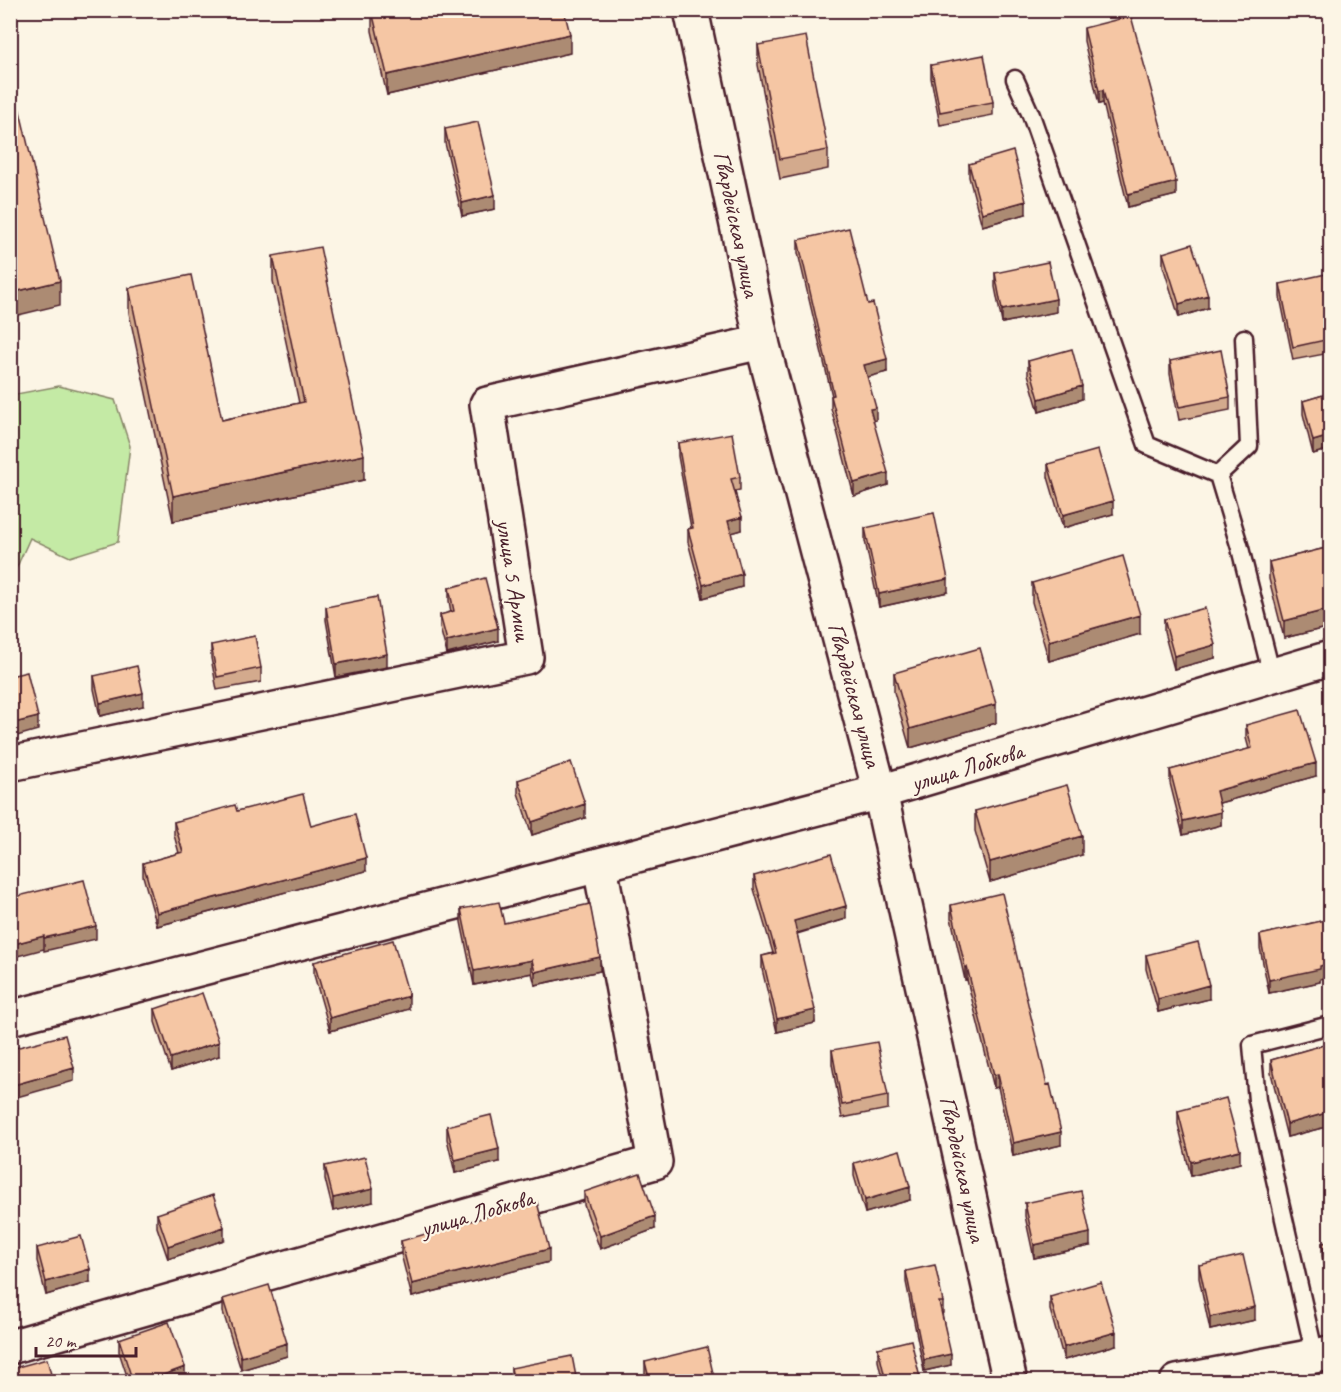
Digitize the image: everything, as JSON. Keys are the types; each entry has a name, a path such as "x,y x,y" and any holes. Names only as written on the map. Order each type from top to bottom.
{"street":[{"name":"Гвардейская улица","path":"691,10 762,342 880,792 1010,1382"},
{"name":"улица 5 Армии","path":"10,764 525,657 487,404 762,342"},
{"name":"улица Лобкова","path":"10,1018 880,792 1330,658"},
{"name":"улица Лобкова","path":"10,1347 655,1162 600,866"},
{"path":"1177,1382 1323,1354"}],"lane":[{"path":"1015,80 1030,115 1147,445 1218,475"},
{"path":"1218,475 1249,446 1244,338"},
{"path":"1218,475 1240,548 1272,676"},
{"path":"1323,1354 1257,1100 1252,1046 1330,1025"}],"green space":[{"path":"59,386 115,400 130,446 118,542 70,557 30,538 11,580 11,395"}],"building":[{"path":"564,10 570,34 387,75 372,11"},
{"path":"1131,16 1176,182 1128,194 1103,90 1099,91 1084,28"},
{"path":"806,36 828,150 780,159 758,45"},
{"path":"984,55 993,102 940,112 931,65"},
{"path":"10,69 60,281 10,293"},
{"path":"478,122 495,195 462,203 445,129"},
{"path":"1013,151 1026,201 982,213 969,164"},
{"path":"849,228 868,304 873,303 887,359 864,365 876,408 870,409 888,473 854,483 831,396 834,395 798,240"},
{"path":"1192,244 1208,295 1179,304 1163,253"},
{"path":"320,247 364,455 173,496 129,288 191,275 222,420 304,402 273,256"},
{"path":"1048,262 1056,299 1002,310 995,273"},
{"path":"1326,274 1330,294 1330,339 1293,347 1280,284"},
{"path":"1072,349 1082,386 1039,399 1028,361"},
{"path":"1221,350 1230,397 1179,407 1170,361"},
{"path":"1330,393 1330,436 1313,441 1303,401"},
{"path":"732,433 740,477 731,479 742,517 728,521 742,574 703,585 688,529 693,528 678,443"},
{"path":"1098,450 1113,501 1063,515 1048,464"},
{"path":"934,513 948,579 879,594 865,528"},
{"path":"1330,547 1330,609 1284,621 1269,562"},
{"path":"1123,556 1140,615 1049,641 1032,583"},
{"path":"485,578 498,628 447,641 440,615 454,611 449,588"},
{"path":"377,597 387,654 336,664 326,607"},
{"path":"1205,608 1215,645 1174,656 1164,619"},
{"path":"255,636 261,668 217,677 211,645"},
{"path":"980,648 996,704 910,729 894,673"},
{"path":"137,666 143,693 100,703 94,676"},
{"path":"27,672 38,717 10,724 10,676"},
{"path":"1300,710 1316,763 1216,791 1221,812 1183,821 1170,770 1252,748 1246,725"},
{"path":"571,762 585,804 532,822 518,780"},
{"path":"1067,785 1082,836 990,862 975,811"},
{"path":"303,794 311,826 355,814 366,858 157,913 143,863 183,852 174,822 235,805 237,811"},
{"path":"831,854 846,906 794,921 815,1010 777,1019 762,956 776,953 754,876"},
{"path":"84,880 96,926 10,945 10,898"},
{"path":"1002,893 1047,1085 1050,1084 1061,1132 1013,1143 998,1074 994,1075 951,905"},
{"path":"499,902 504,923 590,904 600,957 535,972 532,960 474,971 461,909"},
{"path":"1330,919 1330,963 1320,966 1320,969 1269,980 1260,935"},
{"path":"393,940 409,996 330,1018 314,962"},
{"path":"1198,942 1209,985 1158,999 1146,955"},
{"path":"202,993 219,1042 171,1058 155,1009"},
{"path":"65,1035 74,1068 10,1086 10,1053 16,1052 15,1048"},
{"path":"877,1042 888,1096 842,1105 832,1050"},
{"path":"1330,1043 1330,1112 1287,1124 1271,1060"},
{"path":"1226,1098 1240,1150 1191,1162 1178,1111"},
{"path":"491,1115 499,1149 455,1160 447,1126"},
{"path":"900,1150 910,1187 865,1200 854,1163"},
{"path":"365,1157 373,1189 333,1198 325,1166"},
{"path":"640,1173 655,1216 600,1236 584,1192"},
{"path":"1081,1191 1090,1233 1034,1245 1025,1203"},
{"path":"213,1195 224,1227 168,1246 157,1214"},
{"path":"537,1202 549,1249 412,1284 401,1241"},
{"path":"81,1236 90,1269 46,1282 37,1248"},
{"path":"1330,1242 1330,1292 1322,1243"},
{"path":"1243,1255 1255,1307 1210,1317 1199,1265"},
{"path":"935,1265 943,1302 939,1302 951,1354 924,1360 906,1271"},
{"path":"1101,1282 1116,1332 1064,1347 1050,1297"},
{"path":"269,1285 287,1343 241,1357 223,1299"},
{"path":"169,1322 185,1367 144,1382 133,1382 119,1339"},
{"path":"911,1340 921,1382 886,1382 878,1348"},
{"path":"707,1347 715,1382 650,1382 645,1362"},
{"path":"572,1356 577,1382 514,1382 511,1368"},
{"path":"47,1359 53,1382 10,1382 10,1369"}]}
